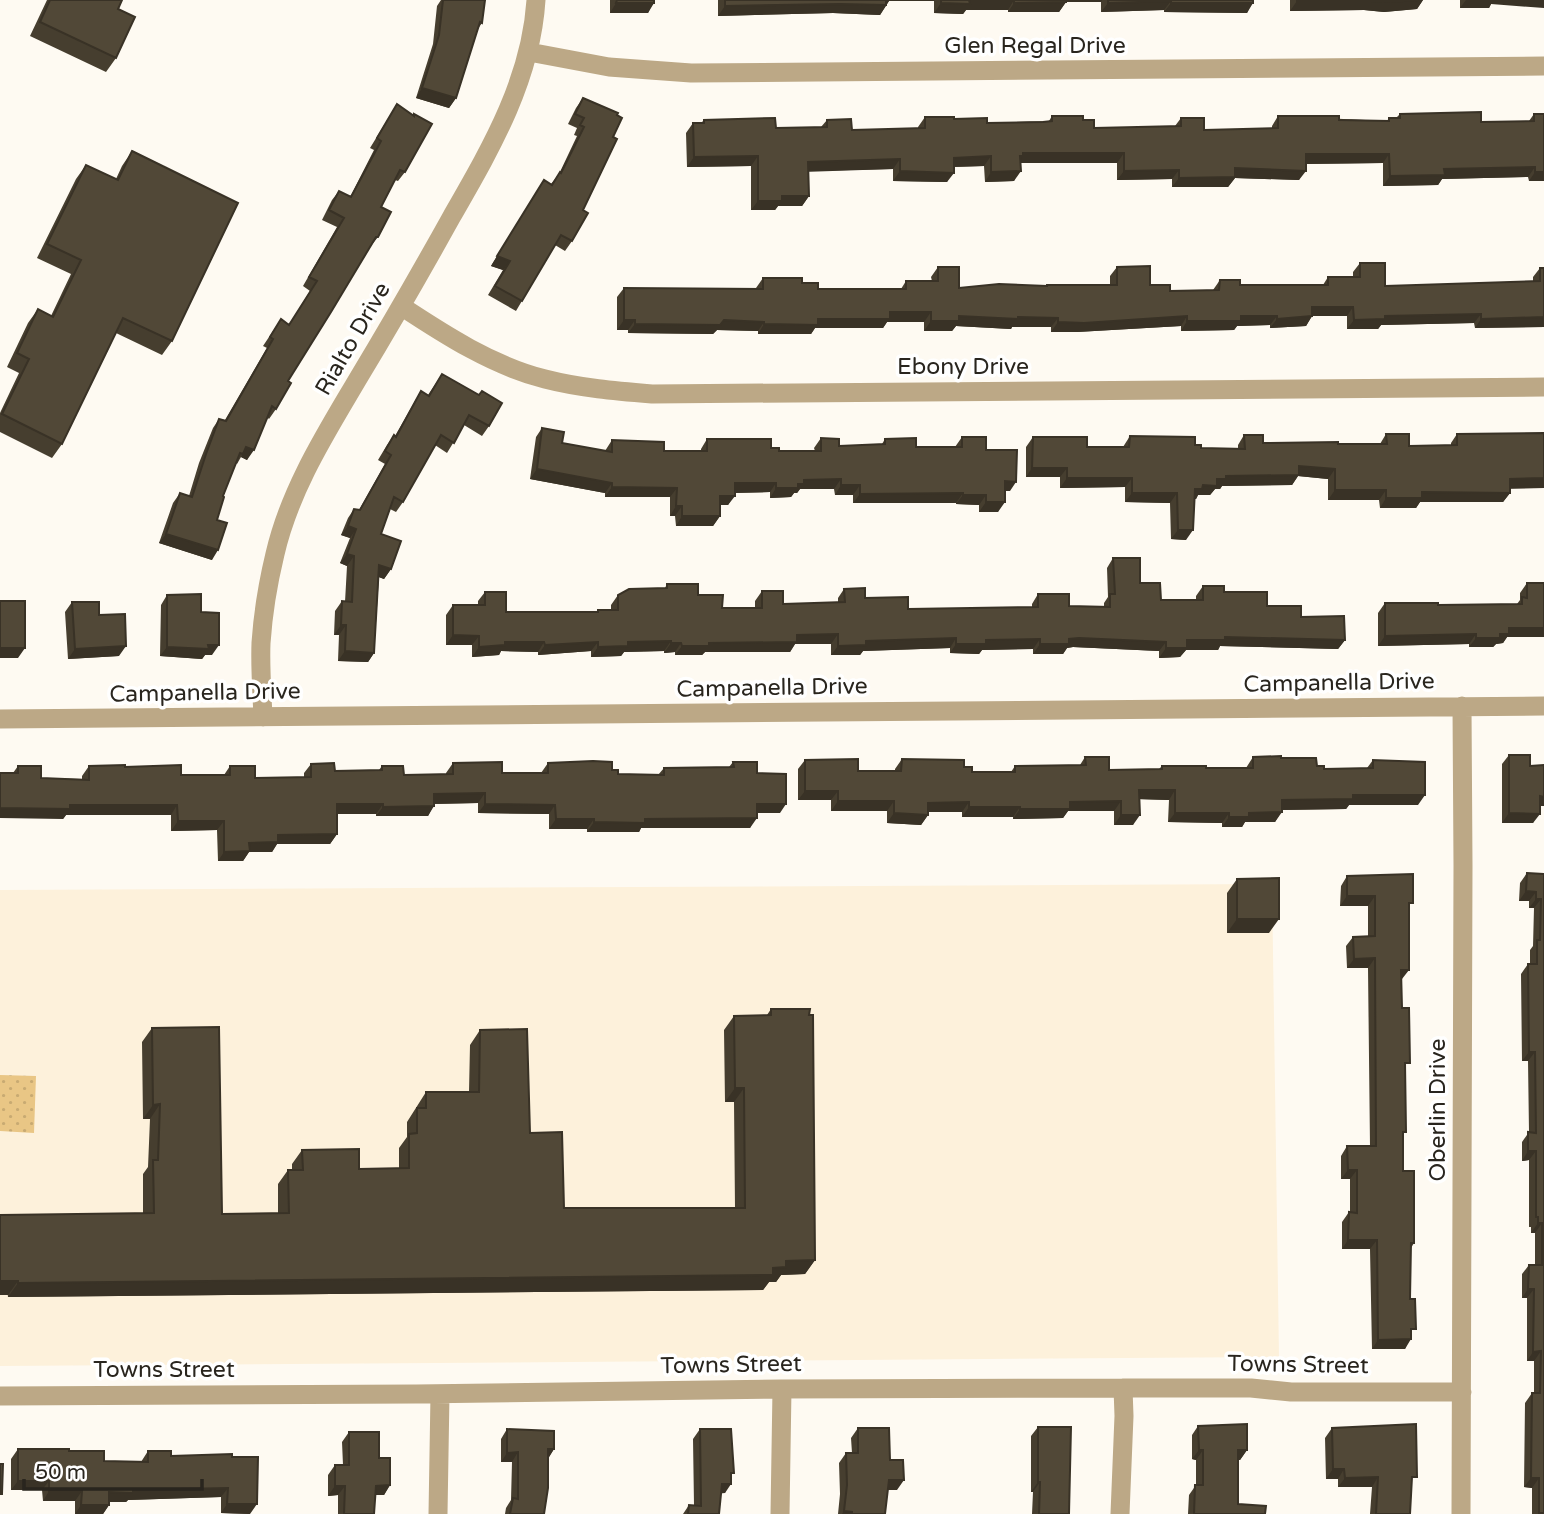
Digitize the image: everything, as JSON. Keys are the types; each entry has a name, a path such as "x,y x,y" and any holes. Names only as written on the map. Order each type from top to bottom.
{"street":[{"name":"Rialto Drive","path":"263,718 261,644 266,600 275,552 290,506 310,460 491,148 524,71 536,0"},
{"name":"Glen Regal Drive","path":"529,52 609,67 691,73 1544,66"},
{"name":"Ebony Drive","path":"401,306 493,360 543,379 593,389 652,394 1544,387"},
{"name":"Oberlin Drive","path":"1461,1514 1462,706"},
{"name":"Campanella Drive","path":"0,719 1544,706"},
{"name":"Towns Street","path":"0,1396 1123,1388 1462,1392"},
{"path":"1120,1514 1123,1388"},
{"path":"780,1514 782,1389"},
{"path":"438,1514 440,1394"}],"shaded area":[{"path":"1272,884 1279,1357 0,1366 0,890"},
{"path":"0,1075 36,1076 34,1133 0,1131"}],"building":[{"path":"50,0 122,0 118,9 135,17 116,58 40,22"},
{"path":"443,0 485,0 482,23 480,22 456,98 422,88 439,35"},
{"path":"617,0 654,0 654,3 616,3"},
{"path":"725,0 886,0 886,5 725,6"},
{"path":"941,0 969,0 970,4 941,3"},
{"path":"1014,0 1066,0 1066,2 1014,3"},
{"path":"1108,0 1253,0 1253,3 1108,3"},
{"path":"1297,0 1418,0 1391,2"},
{"path":"583,98 618,113 622,118 613,137 617,139 583,210 588,213 572,241 561,235 522,301 495,286 510,261 497,256 544,180 552,185 561,173 584,127 580,125 584,118 575,114"},
{"path":"397,104 432,124 405,172 400,170 381,207 391,212 378,237 288,381 291,383 276,409 272,406 254,450 246,447 243,454 240,453 223,496 217,520 227,523 218,550 166,534 180,493 192,497 219,419 226,421 273,339 270,337 281,319 289,325 317,281 309,277 344,218 329,210 339,191 351,197 381,141 377,138"},
{"path":"1481,112 1481,122 1534,121 1534,114 1544,114 1544,172 1535,172 1535,167 1444,169 1445,175 1390,176 1389,154 1306,154 1306,171 1235,168 1235,177 1179,178 1179,170 1124,171 1124,153 1023,153 1023,156 1020,156 1021,171 991,172 991,156 954,158 954,173 900,171 900,159 808,162 809,196 782,196 782,201 758,201 758,156 694,157 693,123 704,123 704,120 775,118 776,128 827,127 827,120 851,119 852,130 925,128 925,117 987,118 987,123 1043,122 1052,121 1052,116 1083,116 1083,120 1094,120 1094,128 1181,126 1181,118 1204,118 1204,130 1278,128 1278,116 1339,116 1339,120 1389,121 1389,118 1400,118 1400,114"},
{"path":"132,151 238,203 172,341 123,318 62,444 2,414 29,359 17,353 38,309 53,317 81,260 47,244 86,165 118,180"},
{"path":"1360,263 1385,263 1385,286 1540,281 1540,268 1544,268 1544,317 1481,319 1481,314 1385,316 1385,319 1354,320 1353,307 1312,307 1312,316 1277,319 1277,316 1241,316 1241,321 1187,321 1187,316 1084,323 1058,322 1058,318 959,316 959,321 931,321 931,312 890,312 890,319 818,319 818,325 724,320 720,325 635,324 635,320 624,320 624,288 763,289 763,278 802,278 802,283 818,283 818,289 906,289 906,281 938,281 938,267 959,267 959,288 999,284 1117,285 1117,267 1150,266 1150,285 1170,285 1170,291 1219,290 1220,280 1240,280 1240,285 1328,285 1328,277 1360,277"},
{"path":"442,374 479,395 482,391 502,403 489,426 469,415 454,443 441,435 403,502 394,497 381,534 401,541 391,569 379,565 374,653 345,651 346,625 341,625 342,601 352,602 354,556 347,554 356,529 348,526 354,509 360,510 391,455 385,451 394,435 396,437 421,391 429,396"},
{"path":"542,428 564,432 562,443 612,452 612,440 664,442 664,451 707,451 707,439 771,439 771,448 779,448 779,451 821,451 821,438 839,439 839,446 885,444 885,439 916,438 916,447 962,447 962,437 986,437 986,450 1017,450 1016,482 1005,481 1005,502 986,502 986,495 963,493 860,494 860,485 841,485 841,479 804,480 804,484 798,484 798,488 776,488 776,483 735,483 735,496 720,496 720,516 682,516 682,506 676,506 677,488 612,487 612,483 537,469"},
{"path":"1544,433 1544,478 1510,479 1510,493 1422,492 1422,498 1386,498 1386,490 1335,490 1335,469 1299,466 1299,475 1226,476 1226,479 1217,479 1217,486 1203,485 1202,489 1195,489 1193,530 1178,530 1177,493 1132,493 1132,478 1067,478 1067,468 1032,468 1033,437 1087,437 1087,447 1129,447 1130,436 1195,437 1195,445 1201,445 1201,448 1245,449 1244,435 1263,435 1263,443 1387,444 1386,434 1409,434 1409,446 1457,445 1457,434"},
{"path":"1113,558 1140,558 1140,583 1160,583 1161,600 1203,600 1203,586 1224,586 1224,592 1267,592 1267,606 1301,606 1301,617 1344,616 1345,640 1225,637 1225,640 1187,640 1187,648 1166,648 1166,642 1079,638 1069,639 1069,644 1040,644 1040,639 986,640 986,644 956,644 956,638 866,641 866,645 838,646 838,634 797,635 797,642 709,643 709,646 682,646 681,643 671,641 628,642 628,646 598,647 598,642 545,645 544,642 505,642 505,645 479,647 479,636 453,635 453,605 485,605 485,592 506,592 506,612 598,612 618,610 618,595 629,589 667,588 667,584 698,584 698,595 723,595 722,608 762,608 762,591 783,591 783,604 845,602 844,589 865,588 865,598 908,597 908,609 1038,607 1038,594 1069,594 1069,606 1110,607 1110,594 1115,594"},
{"path":"1527,583 1544,583 1544,628 1509,628 1509,634 1500,634 1500,638 1476,638 1476,634 1385,636 1385,603 1522,604 1522,597 1527,598"},
{"path":"201,594 201,612 219,613 219,645 208,645 209,649 167,647 167,595"},
{"path":"0,601 25,601 25,648 0,648"},
{"path":"72,602 99,602 99,615 125,614 126,646 75,649"},
{"path":"1509,755 1530,755 1530,766 1544,765 1544,797 1540,796 1540,814 1509,813"},
{"path":"1085,757 1109,757 1109,770 1162,769 1162,766 1253,768 1253,757 1316,758 1317,766 1324,766 1324,769 1373,768 1373,760 1425,762 1425,795 1353,795 1353,799 1282,800 1282,812 1249,813 1249,817 1229,817 1229,813 1175,813 1175,790 1139,790 1140,815 1121,815 1121,801 1070,802 1070,809 969,807 969,802 928,803 928,815 894,813 894,801 838,801 838,791 805,791 805,760 858,759 858,771 901,771 902,759 964,760 964,767 972,767 972,772 1015,772 1015,766 1086,765"},
{"path":"502,762 502,773 548,773 548,763 612,762 612,770 618,770 618,774 664,775 664,768 734,767 733,762 757,762 757,773 786,774 786,804 757,804 757,818 645,819 645,823 594,822 594,819 556,819 555,805 485,804 485,793 434,794 434,806 337,804 337,834 278,835 278,842 249,843 250,851 224,852 224,821 178,821 177,805 70,805 70,809 0,808 0,773 18,773 18,766 41,766 41,778 89,780 89,766 181,765 181,775 230,775 230,766 255,766 255,778 311,777 311,764 334,763 335,771 382,770 382,766 403,766 404,775 453,774 453,763"},
{"path":"1527,873 1544,874 1544,1513 1539,1513 1539,1478 1531,1478 1532,1393 1540,1393 1541,1351 1533,1352 1534,1289 1528,1289 1529,1265 1542,1265 1542,1223 1538,1223 1536,1217 1536,1151 1528,1151 1528,1132 1536,1133 1535,1052 1529,1052 1528,964 1537,964 1541,899 1536,899 1536,892 1526,891"},
{"path":"1413,874 1413,903 1409,903 1409,970 1401,970 1402,1008 1409,1008 1410,1063 1405,1063 1406,1132 1403,1132 1403,1171 1414,1171 1414,1243 1411,1243 1410,1299 1415,1299 1416,1329 1411,1329 1411,1339 1378,1340 1377,1240 1348,1240 1349,1212 1357,1213 1357,1170 1348,1170 1347,1146 1376,1146 1375,958 1354,959 1353,937 1375,936 1375,896 1347,896 1347,876"},
{"path":"1279,878 1279,919 1237,919 1237,879"},
{"path":"771,1009 810,1009 809,1015 813,1015 815,1260 786,1261 786,1267 773,1268 773,1275 18,1283 0,1281 0,1215 154,1213 153,1160 158,1160 160,1104 153,1105 152,1028 219,1027 222,1214 289,1213 288,1170 303,1170 302,1150 359,1149 359,1169 409,1168 409,1134 417,1133 417,1108 426,1108 426,1092 479,1092 480,1030 527,1029 530,1133 562,1132 564,1208 745,1208 744,1088 735,1088 734,1016 771,1015"},
{"path":"1247,1424 1247,1450 1238,1450 1238,1504 1266,1506 1265,1514 1194,1514 1195,1485 1203,1485 1203,1450 1199,1450 1198,1426"},
{"path":"1416,1424 1417,1477 1412,1477 1410,1514 1376,1514 1378,1477 1345,1478 1344,1469 1333,1469 1332,1428"},
{"path":"1038,1427 1071,1427 1069,1514 1039,1514"},
{"path":"858,1428 889,1428 890,1460 903,1460 904,1480 889,1480 885,1514 852,1514 844,1511 847,1485 846,1453 858,1453"},
{"path":"507,1429 554,1431 554,1449 548,1449 548,1488 544,1514 510,1514 513,1498 518,1499 518,1452 507,1453"},
{"path":"700,1429 731,1429 734,1473 731,1473 731,1484 722,1484 719,1514 688,1514 689,1505 701,1506"},
{"path":"349,1432 379,1432 379,1458 390,1458 390,1485 376,1486 374,1514 344,1514 345,1486 335,1486 335,1465 349,1465"},
{"path":"18,1449 104,1451 104,1461 148,1462 148,1451 171,1451 171,1456 232,1454 232,1457 258,1457 257,1504 227,1504 228,1488 109,1492 109,1505 81,1505 82,1491 49,1491 49,1481 18,1481"},
{"path":"0,1464 3,1464 2,1494 0,1494"}]}
